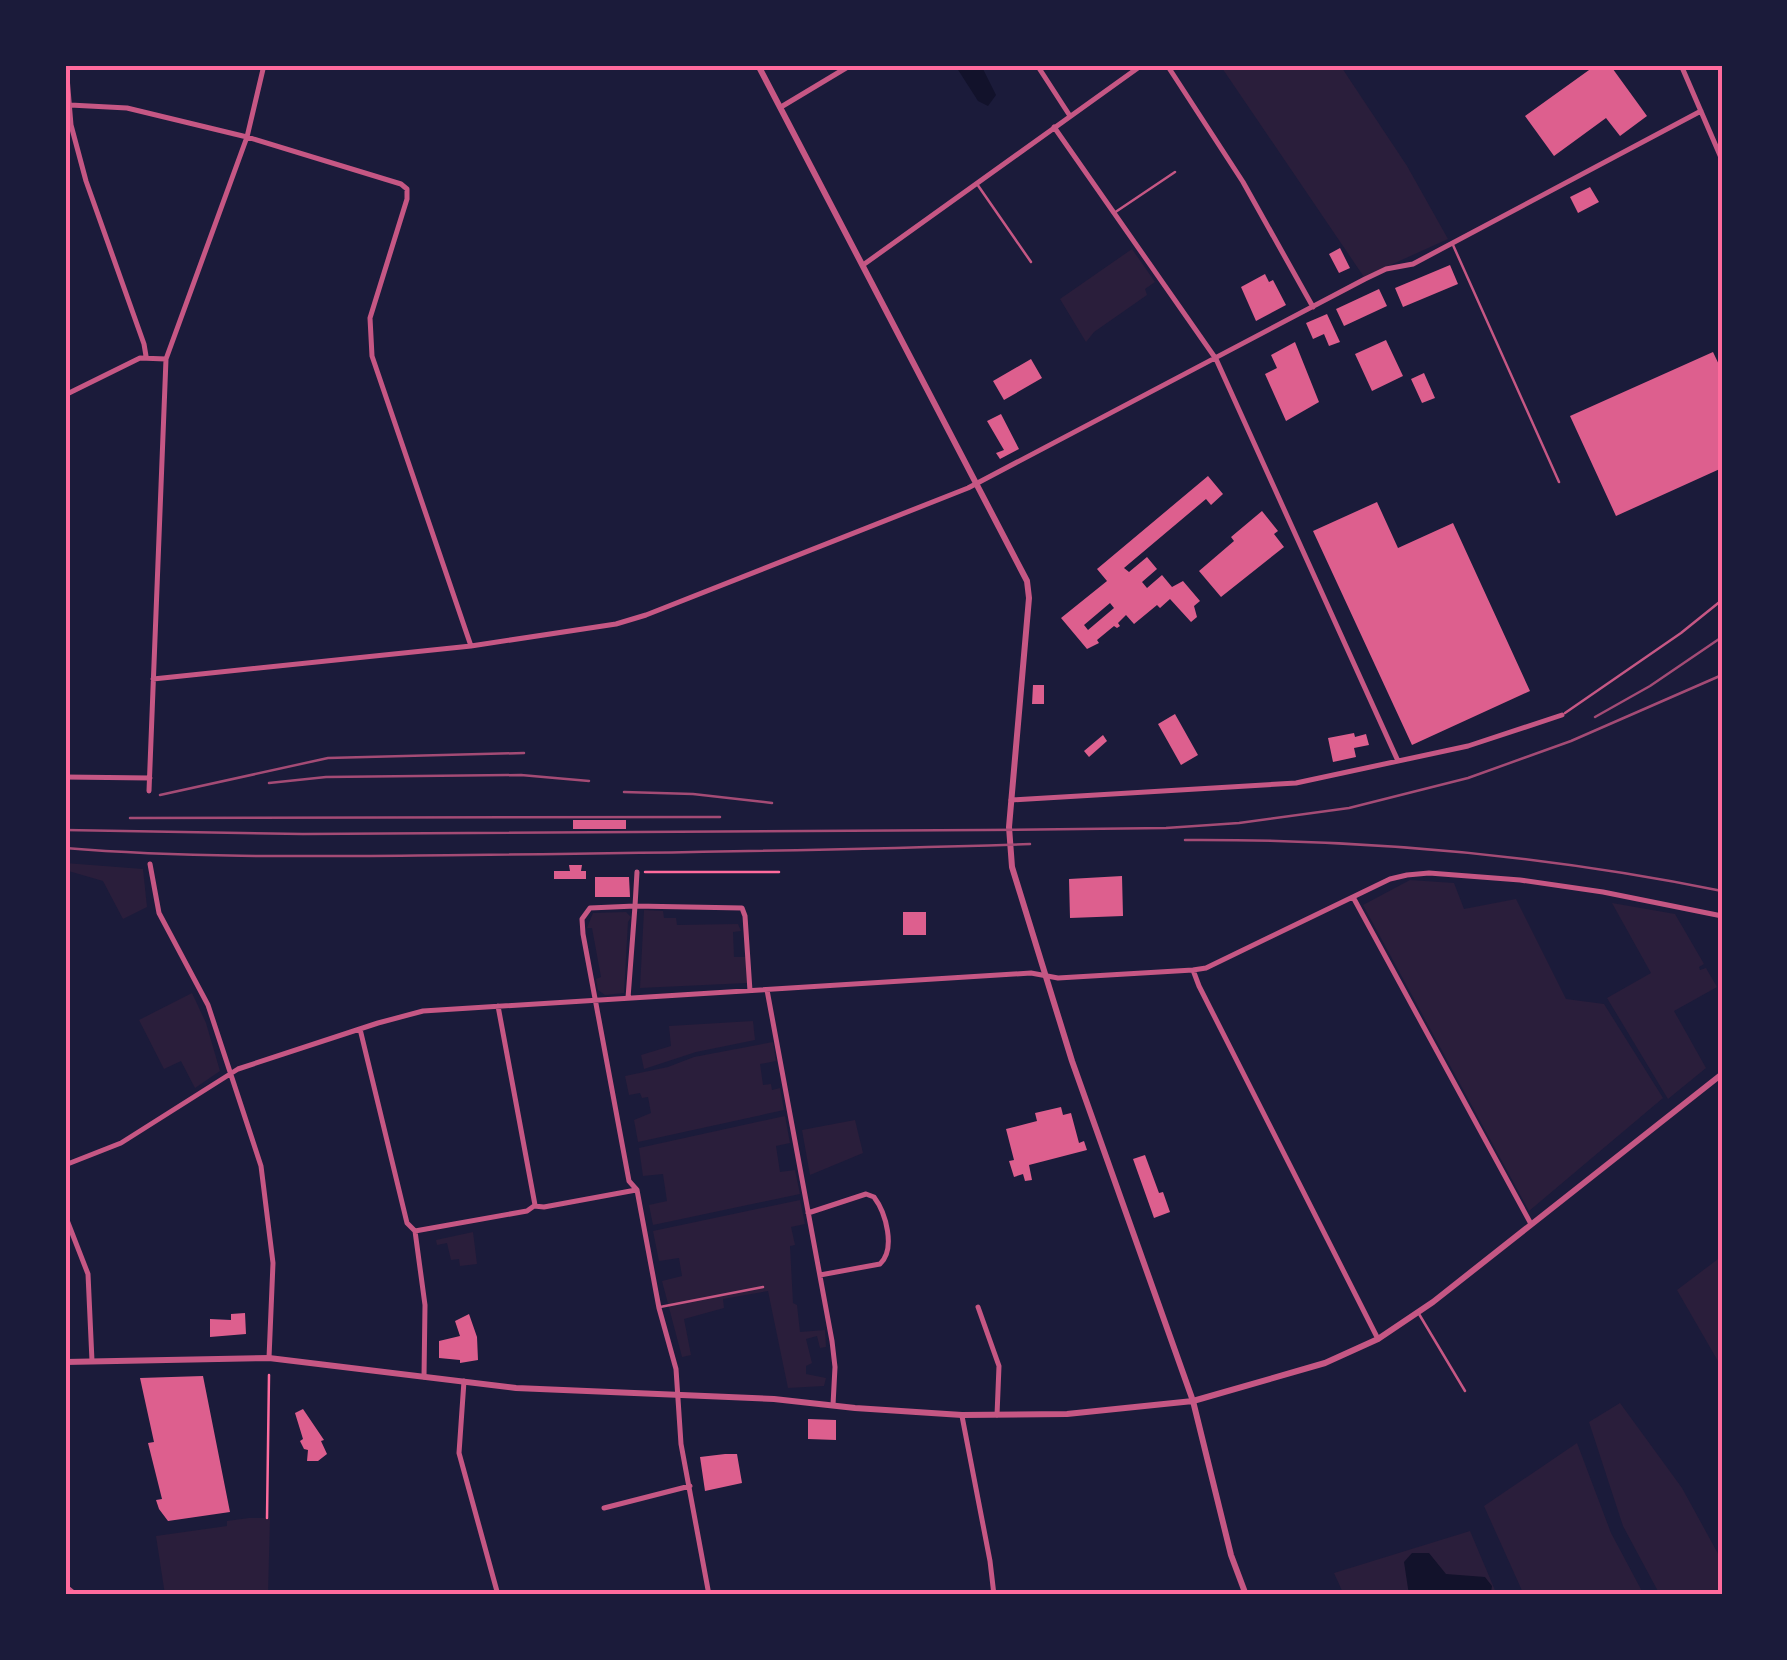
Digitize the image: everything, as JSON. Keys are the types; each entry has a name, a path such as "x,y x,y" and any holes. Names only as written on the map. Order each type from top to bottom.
{"street":[{"path":"66,65 71,125 86,181 146,356"},
{"path":"150,791 166,359 246,137 264,65"},
{"path":"758,65 1022,566 1030,598 1009,852 1044,976 1194,1401 1231,1555 1246,1595"},
{"path":"780,108 851,65"},
{"path":"1037,65 1070,116"},
{"path":"863,265 1142,65"},
{"path":"1167,65 1243,182 1313,307"},
{"path":"1681,65 1722,160"},
{"path":"70,106 127,108 246,137 386,179 407,189 370,318 369,336 372,356 471,646"},
{"path":"153,680 471,646 616,624 646,614 978,484 1378,272 1414,264 1701,111"},
{"path":"1054,128 1216,359 1398,761"},
{"path":"65,395 146,356 166,359"},
{"path":"1012,800 1296,783 1468,746 1562,716"},
{"path":"65,777 150,778"},
{"path":"150,864 158,914 208,1005 261,1166 270,1218 274,1295 269,1358"},
{"path":"628,998 637,872"},
{"path":"65,1165 121,1143 232,1073 360,1028 423,1011 1031,974 1058,978 1193,970 1206,968 1390,880 1429,872 1604,892 1722,916"},
{"path":"1353,897 1532,1226"},
{"path":"709,1595 681,1444 676,1369 658,1308 637,1190 629,1180 583,934 585,911 597,906 742,908 750,991"},
{"path":"1193,970 1378,1339"},
{"path":"767,990 835,1367 833,1405"},
{"path":"498,1006 534,1206"},
{"path":"360,1028 407,1223 415,1231 425,1306 424,1376"},
{"path":"65,1362 269,1358 516,1388 774,1399 962,1414 1093,1412 1194,1401 1325,1364 1378,1339 1532,1226 1722,1074"},
{"path":"415,1231 637,1190"},
{"path":"808,1213 866,1194 874,1196 882,1211 889,1252 886,1259 880,1264 820,1275"},
{"path":"65,1215 88,1274 92,1361"},
{"path":"978,1307 999,1366 997,1415"},
{"path":"464,1381 460,1452 498,1595"},
{"path":"962,1414 994,1595"},
{"path":"604,1508 690,1486"},
{"path":"65,1586 76,1595"}],"lane":[{"path":"1114,212 1174,172"},
{"path":"976,183 1031,262"},
{"path":"1452,244 1560,482"},
{"path":"1562,716 1722,600"},
{"path":"658,1308 762,1287"},
{"path":"1418,1313 1465,1390"}],"path":[{"path":"637,872 779,872"},
{"path":"267,1518 270,1376"}],"shaded area":[{"path":"955,65 981,65 996,95 988,106 978,101"},
{"path":"1220,65 1340,65 1407,166 1448,239 1364,277"},
{"path":"1132,249 1155,282 1145,289 1147,295 1094,332 1086,342 1060,299"},
{"path":"65,863 143,869 147,907 123,919 103,881 65,870"},
{"path":"1410,880 1454,883 1464,909 1516,899 1566,999 1604,1004 1663,1098 1529,1211 1363,905"},
{"path":"1612,903 1675,914 1704,964 1700,970 1706,968 1717,987 1674,1011 1706,1068 1668,1099 1607,998 1651,973"},
{"path":"644,910 663,911 664,918 676,918 677,925 738,924 741,931 733,932 734,957 746,957 747,983 640,988"},
{"path":"626,912 631,917 624,993 605,995 598,990 596,979 601,977 592,928 587,928 593,913"},
{"path":"192,993 206,1023 220,1071 195,1088 181,1061 164,1069 139,1020"},
{"path":"753,1021 755,1040 696,1052 644,1069 641,1055 671,1046 669,1026"},
{"path":"773,1042 776,1061 760,1064 763,1085 771,1084 772,1090 780,1088 784,1110 638,1142 634,1120 651,1113 648,1097 642,1098 640,1093 629,1095 625,1076 694,1057"},
{"path":"785,1116 790,1143 776,1146 780,1172 795,1170 800,1194 653,1225 649,1205 667,1201 663,1174 643,1176 639,1148"},
{"path":"855,1120 863,1153 810,1175 802,1130"},
{"path":"800,1200 805,1224 791,1227 795,1245 790,1246 793,1303 797,1305 800,1332 825,1330 826,1347 820,1348 817,1336 806,1339 812,1363 806,1366 806,1374 826,1378 824,1386 788,1388 768,1291 723,1299 724,1308 684,1319 691,1355 682,1357 662,1281 682,1276 679,1258 659,1261 653,1231"},
{"path":"473,1232 477,1264 460,1266 459,1259 451,1260 447,1243 437,1245 436,1240"},
{"path":"1722,1256 1722,1368 1677,1290"},
{"path":"1620,1403 1682,1488 1722,1561 1722,1595 1660,1595 1623,1526 1589,1422"},
{"path":"1577,1443 1611,1533 1644,1595 1524,1595 1484,1506"},
{"path":"270,1518 268,1595 165,1595 156,1536 227,1526 227,1521"},
{"path":"1470,1531 1497,1595 1344,1595 1334,1573"},
{"path":"1412,1553 1429,1553 1446,1574 1485,1577 1492,1586 1491,1592 1409,1595 1404,1562"}],"building":[{"path":"1596,65 1610,65 1647,116 1620,136 1606,118 1554,156 1525,116"},
{"path":"1590,187 1599,202 1578,213 1570,197"},
{"path":"1340,248 1350,268 1339,273 1329,254"},
{"path":"1450,265 1458,284 1403,307 1395,288"},
{"path":"1265,274 1269,282 1273,280 1286,305 1256,321 1241,287"},
{"path":"1379,289 1387,306 1344,326 1336,309"},
{"path":"1327,314 1340,342 1329,346 1324,334 1313,339 1306,323"},
{"path":"1386,340 1403,376 1372,391 1355,354"},
{"path":"1295,342 1319,402 1286,421 1265,374 1277,368 1271,355"},
{"path":"1713,352 1722,371 1722,468 1616,516 1570,416"},
{"path":"1031,359 1042,378 1004,400 993,381"},
{"path":"1424,373 1435,398 1422,403 1411,379"},
{"path":"1001,414 1019,449 1000,459 996,453 1004,450 987,421"},
{"path":"1208,476 1223,494 1211,505 1206,499 1124,568 1129,572 1147,557 1157,569 1142,582 1147,588 1162,575 1172,587 1183,581 1200,601 1194,606 1197,617 1191,622 1170,599 1134,624 1126,615 1118,623 1120,626 1114,626 1097,640 1099,643 1087,649 1061,618 1107,581 1097,569","holes":["1110,603 1114,608 1088,630 1084,625"]},
{"path":"1377,502 1398,548 1453,523 1530,691 1412,745 1313,531"},
{"path":"1262,511 1278,531 1274,534 1284,547 1221,597 1199,571"},
{"path":"1033,685 1044,685 1044,704 1032,704"},
{"path":"1175,714 1198,755 1181,765 1158,724"},
{"path":"1354,733 1355,737 1366,734 1369,745 1354,748 1356,757 1333,762 1328,738"},
{"path":"1103,735 1107,741 1089,757 1084,751"},
{"path":"573,820 626,820 626,829 573,829"},
{"path":"569,865 582,865 586,879 554,879 554,871 570,871"},
{"path":"1122,876 1123,916 1070,918 1069,879"},
{"path":"595,877 629,877 630,897 595,897"},
{"path":"903,912 926,912 926,935 903,935"},
{"path":"1061,1107 1063,1115 1071,1113 1079,1143 1084,1141 1087,1150 1029,1165 1032,1180 1025,1181 1023,1174 1014,1177 1006,1129 1037,1121 1035,1113"},
{"path":"1145,1155 1170,1212 1154,1218 1133,1159"},
{"path":"245,1313 246,1334 210,1337 210,1319 231,1320 231,1314"},
{"path":"469,1314 477,1337 478,1360 460,1363 439,1358 439,1341 460,1336 455,1321"},
{"path":"203,1376 230,1512 168,1521 156,1500 162,1499 148,1443 154,1442 140,1378"},
{"path":"303,1409 324,1440 321,1441 327,1454 318,1461 307,1461 308,1450 300,1441 303,1439 295,1413"},
{"path":"808,1419 836,1420 836,1440 808,1439"},
{"path":"737,1454 742,1483 705,1491 700,1457"}],"railway":[{"path":"1595,717 1650,686 1722,637"},
{"path":"65,830 303,834 984,830 1239,823 1349,808 1468,778 1571,741 1722,675"},
{"path":"160,795 328,758 524,753"},
{"path":"269,783 326,777 521,775 589,781"},
{"path":"624,792 693,794 772,803"},
{"path":"130,818 720,817"},
{"path":"1185,840 1320,842 1455,852 1589,868 1722,891"},
{"path":"65,848 317,856 1030,844"}]}
